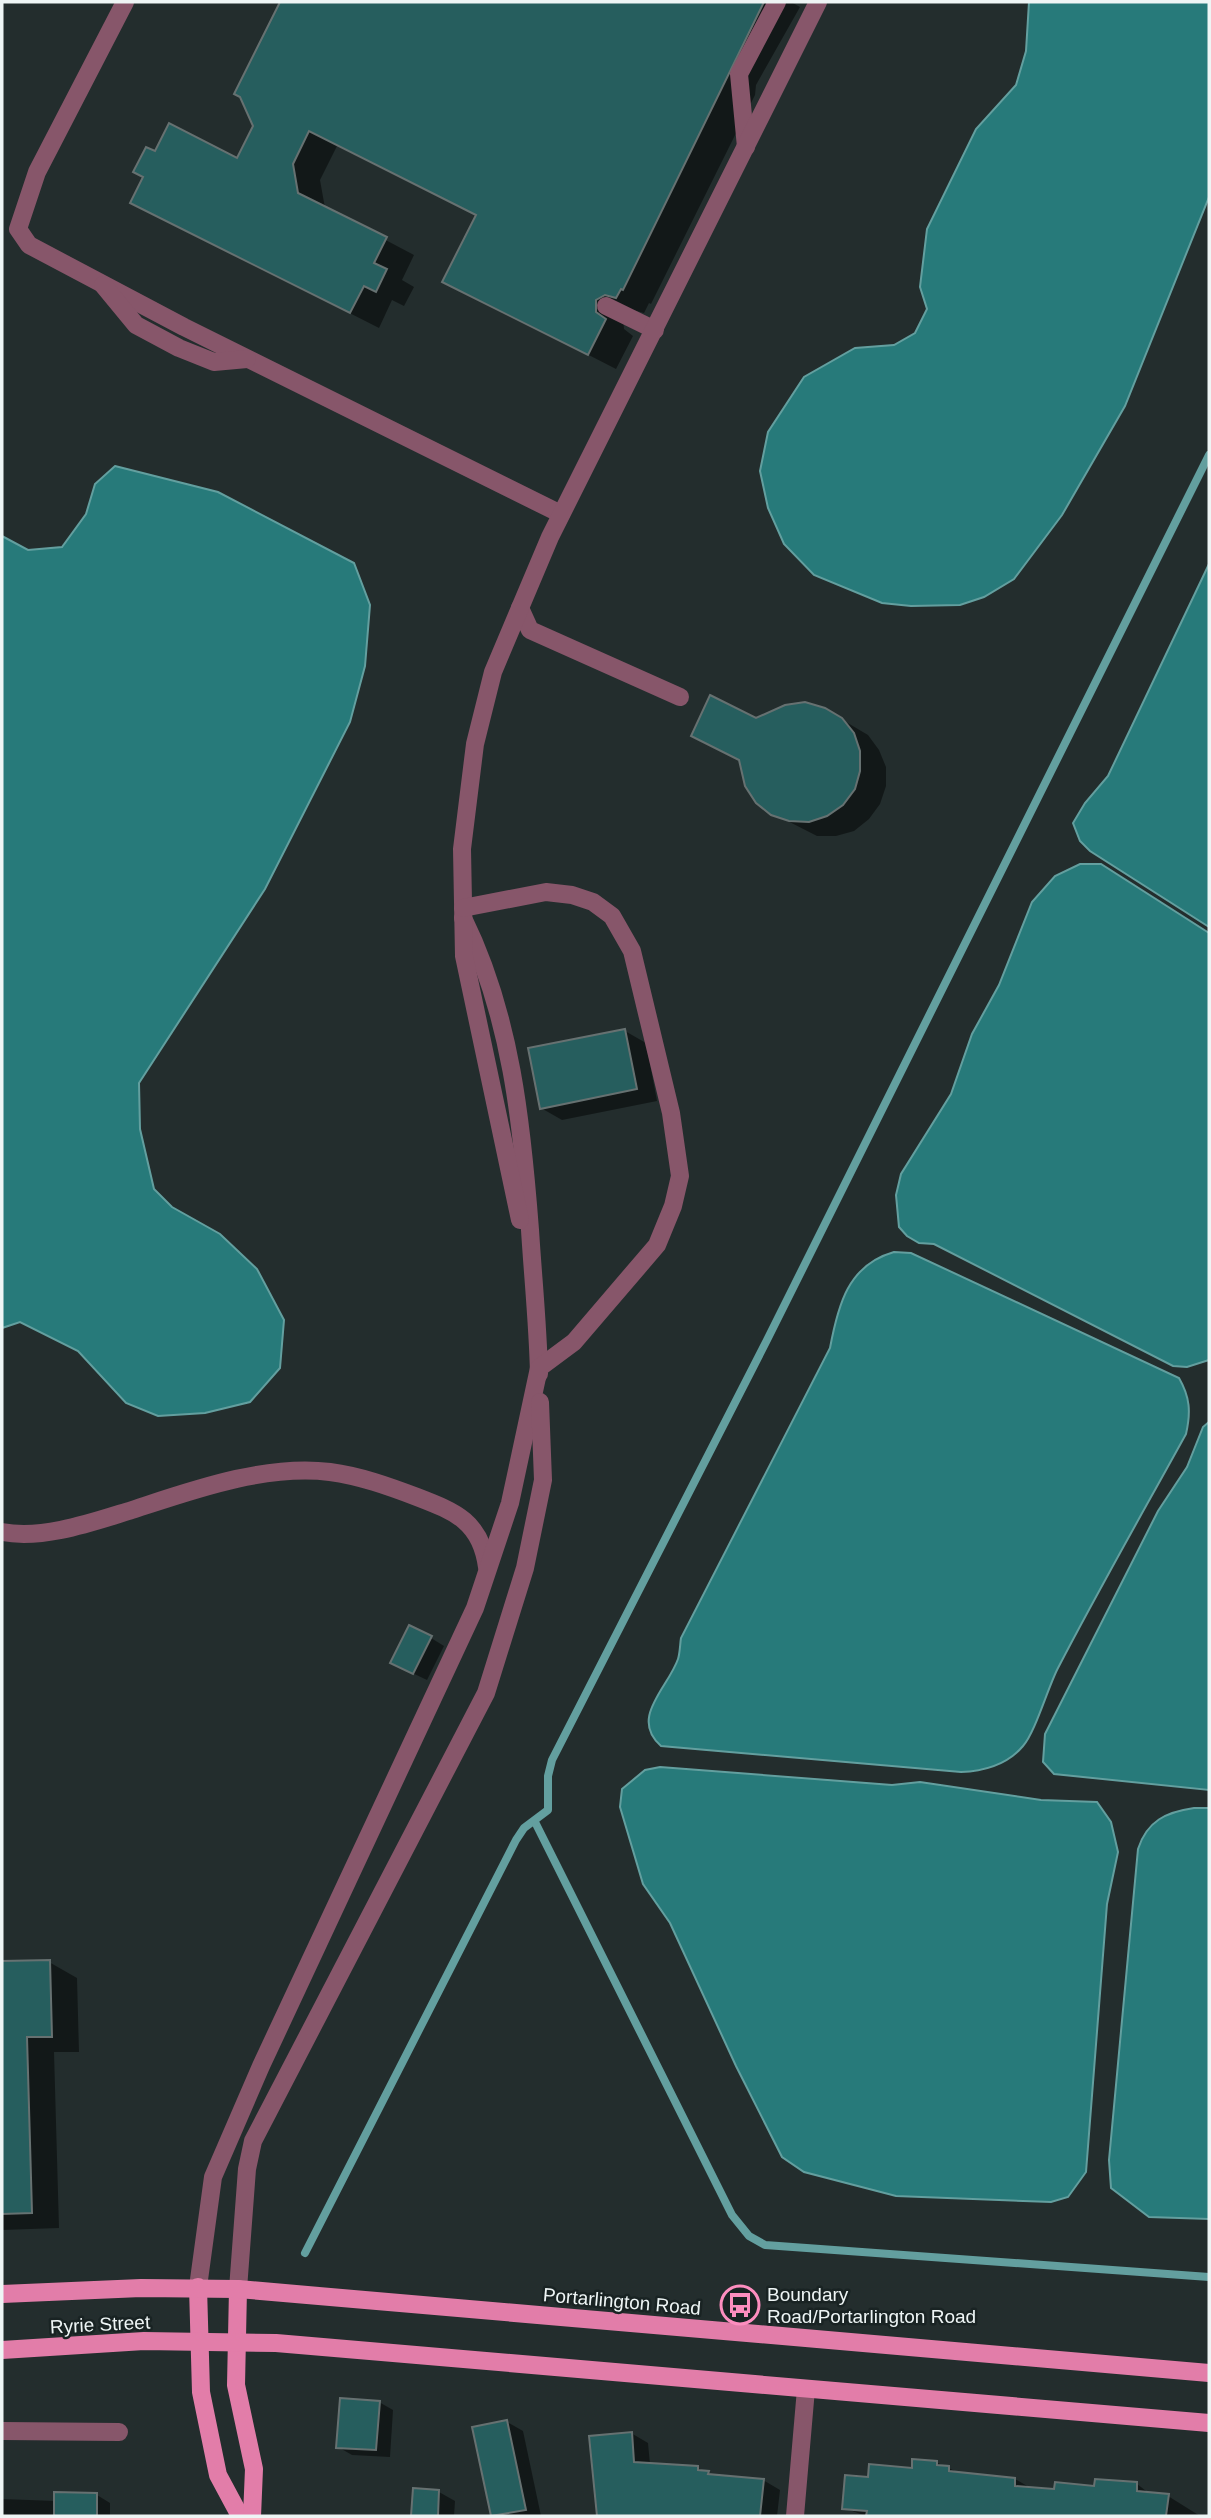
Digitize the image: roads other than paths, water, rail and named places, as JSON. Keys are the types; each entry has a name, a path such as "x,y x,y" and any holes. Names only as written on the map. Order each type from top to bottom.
{"main road":[{"name":"Portarlington Road","path":"198,2287 1209,2372"},
{"path":"198,2287 201,2392 218,2475 240,2516"},
{"name":"Ryrie Street","path":"2,2294 198,2287"},
{"path":"238,2289 239,2343 236,2385 254,2469 252,2516"},
{"name":"Ryrie Street","path":"2,2350 144,2342 200,2342"},
{"path":"200,2342 276,2343 1209,2423"}],"street":[{"path":"125,2 37,172 10,232 29,245 247,359 561,514"},
{"path":"746,147 739,74 777,2"},
{"path":"238,2289 247,2169 253,2141 485,1693 512,1617 543,1480 539,1367 520,1112 501,1019 463,913 462,849 475,744 493,672 561,514 818,2"},
{"path":"606,306 655,330"},
{"path":"520,608 530,630 680,697"},
{"path":"198,2287 213,2177 261,2066 475,1608 519,1467 539,1367 574,1342 657,1245 673,1206 680,1176 671,1113 632,951 612,916 593,902 572,895 546,892 463,913"},
{"path":"2,1532 15,1535 101,1520 222,1484 282,1471 329,1472 374,1481 456,1514 473,1528 480,1539 484,1547 487,1570"},
{"path":"796,2516 806,2389"},
{"path":"2,2431 119,2432"}],"water":[{"path":"1029,2 1209,2 1209,197 1125,406 1062,515 1014,579 984,597 960,605 911,606 882,603 814,575 784,544 768,508 760,471 768,432 804,377 855,348 894,345 915,333 927,309 920,287 927,229 976,129 1016,85 1026,51"},
{"path":"115,466 218,492 354,563 370,605 365,666 350,722 265,889 139,1083 140,1129 154,1189 172,1207 220,1234 257,1269 284,1320 280,1368 250,1402 205,1413 158,1416 126,1403 78,1351 20,1322 2,1328 2,536 28,550 62,547 86,514 95,484"},
{"path":"1209,564 1209,927 1090,851 1080,841 1073,823 1085,803 1108,776"},
{"path":"1080,864 1101,864 1209,933 1209,1360 1187,1367 1173,1366 934,1244 919,1243 899,1227 896,1195 901,1174 951,1094 972,1034 999,985 1032,902 1055,876"},
{"path":"894,1252 911,1253 1179,1378 1188,1405 1186,1434 1058,1668 1028,1740 1010,1758 987,1768 961,1772 661,1746 652,1735 650,1714 678,1659 681,1638 830,1348 837,1317 848,1289 866,1266"},
{"path":"1209,1422 1209,1790 1054,1774 1043,1762 1045,1734 1158,1511 1187,1467 1203,1427"},
{"path":"660,1767 892,1785 920,1782 1041,1800 1097,1802 1111,1822 1118,1852 1107,1904 1086,2172 1068,2197 1051,2202 896,2196 804,2172 782,2157 736,2066 670,1923 643,1884 620,1807 622,1789 645,1770"},
{"path":"1194,1808 1209,1808 1209,2219 1149,2217 1111,2188 1109,2160 1138,1849 1152,1825 1166,1815"}],"waterway":[{"path":"305,2253 516,1840 524,1828 548,1810 548,1776 552,1760 767,1340 1209,455"},
{"path":"535,1822 732,2215 749,2236 765,2245 1209,2277"}],"place":[{"name":"Boundary Road/Portarlington Road","path":"740,2305"}]}
